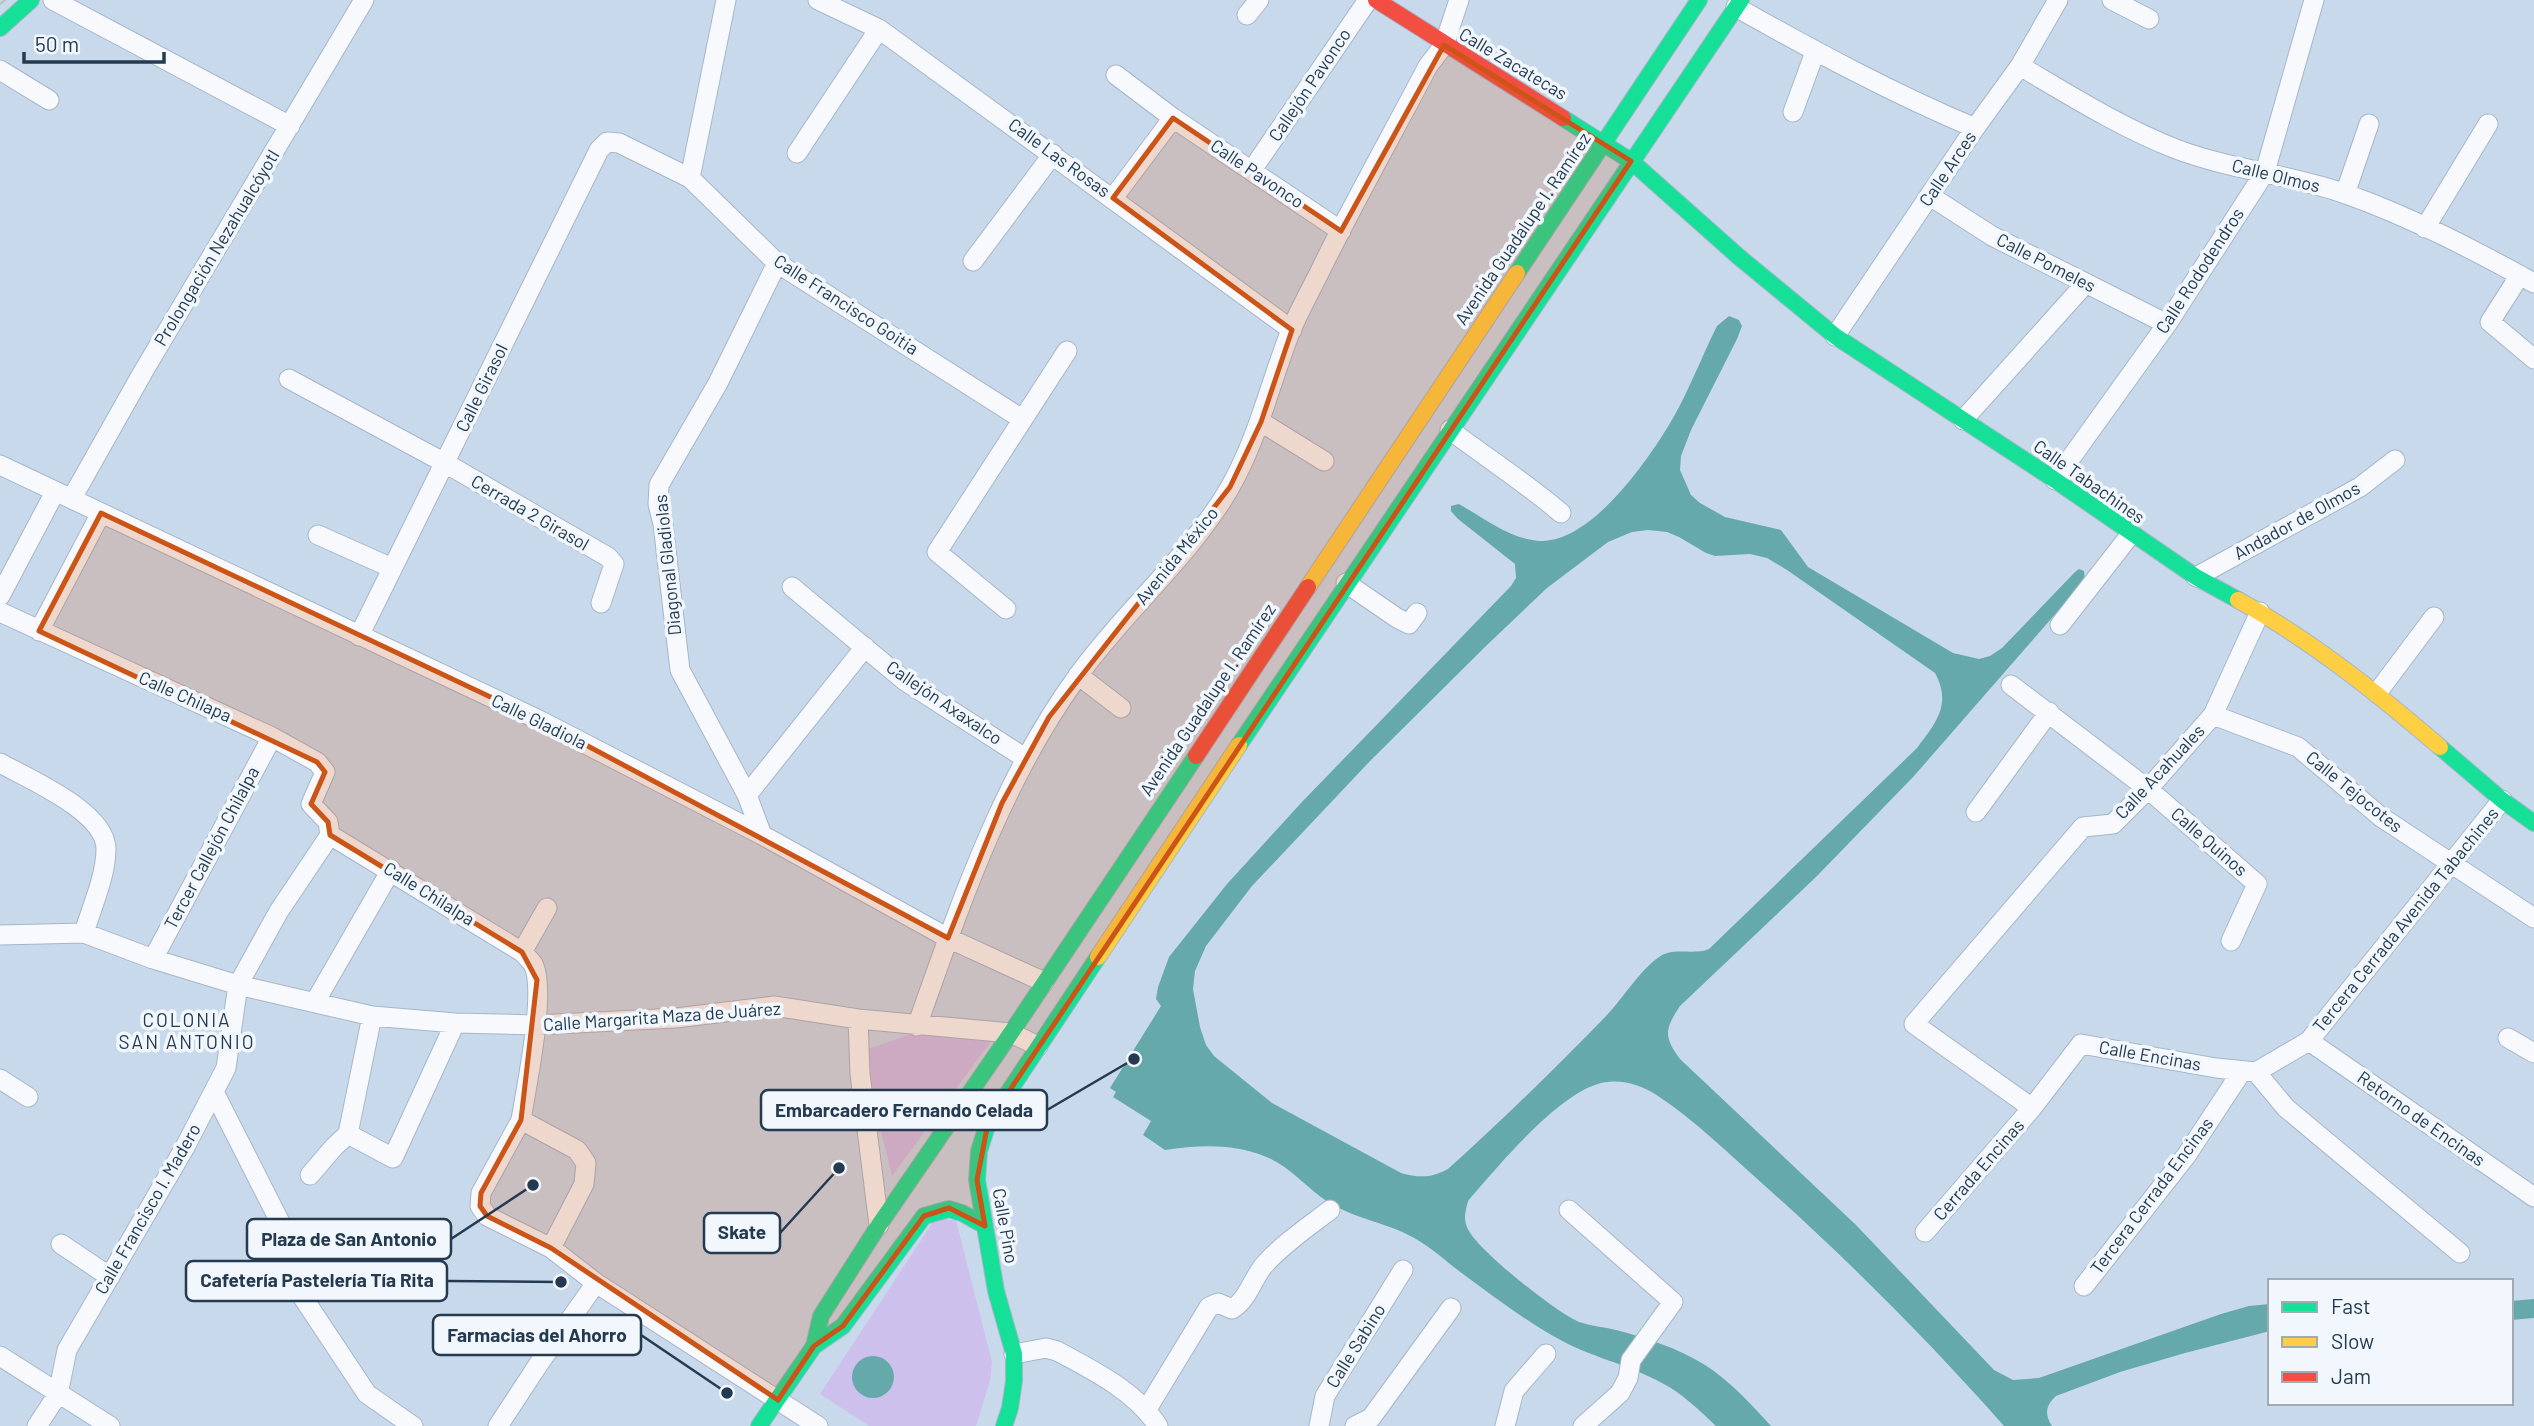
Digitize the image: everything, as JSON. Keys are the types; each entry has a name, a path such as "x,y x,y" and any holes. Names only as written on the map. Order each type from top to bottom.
{"street":[{"path":"0,28 31,0"},
{"path":"53,0 290,126"},
{"name":"Prolongación Nezahualcóyotl","path":"0,596 144,372 364,0"},
{"path":"690,178 726,0"},
{"name":"Calle Las Rosas","path":"818,0 879,29 1292,330"},
{"name":"Callejón Pavonco","path":"1252,170 1368,0"},
{"name":"Calle Zacatecas","path":"1376,0 1631,161"},
{"name":"Avenida México","path":"917,1026 948,938 1002,803 1025,758 1078,675 1205,526 1230,487 1261,422 1292,330 1340,230 1428,66 1444,45 1459,0"},
{"name":"Avenida Guadalupe I. Ramírez","path":"759,1426 814,1346 821,1315 879,1226 1011,1033 1699,0"},
{"name":"Calle Arces","path":"1835,336 2020,66 2058,0"},
{"path":"2112,0 2150,19"},
{"name":"Calle Rododendros","path":"2054,480 2167,324 2265,172 2314,0"},
{"path":"1038,1046 1346,583 1739,4 1815,52 1975,128"},
{"path":"797,153 879,29"},
{"path":"1793,113 1815,52"},
{"name":"Calle Olmos","path":"2020,66 2115,122 2177,149 2239,168 2265,172 2345,194 2461,243 2527,279"},
{"path":"0,70 49,100"},
{"name":"Calle Pavonco","path":"1116,75 1173,118 1340,230"},
{"path":"1113,198 1173,118"},
{"path":"2345,194 2369,124"},
{"path":"2426,228 2488,124"},
{"name":"Calle Francisco Goitia","path":"607,142 619,143 690,178 777,263 1022,419"},
{"name":"Calle Girasol","path":"359,636 599,150 607,142"},
{"path":"973,261 1053,154"},
{"name":"Calle Tabachines","path":"1631,161 1739,257 1835,336 2196,577 2260,612 2377,693 2502,800 2534,823"},
{"name":"Calle Pomeles","path":"1930,196 1992,236 2167,324"},
{"name":"Diagonal Gladiolas","path":"762,835 747,795 680,670 663,524 658,504 659,485 718,383 777,263"},
{"path":"2527,279 2490,322 2534,359"},
{"path":"1963,420 2086,283"},
{"path":"1006,609 937,552 1067,351"},
{"name":"Cerrada 2 Girasol","path":"289,379 445,463 608,557 614,564 601,603"},
{"path":"1261,422 1324,461"},
{"path":"1450,430 1561,513"},
{"name":"Andador de Olmos","path":"2196,577 2360,487 2395,460"},
{"name":"Calle Gladiola","path":"0,465 539,720 762,835 948,938 1070,996"},
{"path":"39,631 101,513"},
{"path":"2060,625 2131,534"},
{"path":"318,535 392,568"},
{"path":"1346,583 1409,624 1417,613"},
{"name":"Callejón Axaxalco","path":"793,587 905,681 1025,758"},
{"name":"Calle Chilapa","path":"0,612 272,737 317,762 325,772"},
{"name":"Calle Acahuales","path":"2032,1108 1914,1024 2083,827 2113,824 2148,789 2213,715 2260,612"},
{"path":"2377,693 2434,617"},
{"path":"747,795 865,647"},
{"path":"1078,675 1121,708"},
{"name":"Calle Quinos","path":"2011,685 2148,789 2257,884 2231,942"},
{"path":"1976,812 2049,712"},
{"name":"Calle Tejocotes","path":"2213,715 2298,747 2381,817 2453,863"},
{"name":"Tercer Callejón Chilalpa","path":"153,960 272,737"},
{"path":"0,763 73,805 98,825 106,846 104,865 84,933"},
{"name":"Calle Chilalpa","path":"325,772 311,804 328,822 330,835 522,952"},
{"name":"Tercera Cerrada Avenida Tabachines","path":"2309,1041 2502,800"},
{"name":"Calle Francisco I. Madero","path":"37,1426 58,1394 67,1350 186,1147 226,1068 239,985 279,911 330,835"},
{"path":"2453,863 2534,918"},
{"path":"315,1002 391,870"},
{"path":"547,908 522,952 533,964 537,980 536,1025 521,1120 481,1193 480,1206 487,1216 551,1248 596,1283 818,1426"},
{"name":"Calle Margarita Maza de Juárez","path":"0,935 84,933 153,960 239,985 372,1016 455,1023 536,1025 676,1018 774,1006 858,1020 1011,1033 1038,1046"},
{"path":"310,1175 348,1134 372,1016"},
{"path":"858,1020 860,1074 879,1226"},
{"path":"348,1134 393,1158 455,1023"},
{"path":"2508,1038 2534,1053"},
{"path":"2309,1041 2249,1072 2286,1108 2460,1253"},
{"name":"Retorno de Encinas","path":"2309,1041 2534,1197"},
{"name":"Calle Encinas","path":"2032,1108 2081,1044 2249,1072"},
{"name":"Calle Pino","path":"1004,1426 1014,1381 1014,1354 996,1291 977,1180 979,1151 988,1123 1038,1046"},
{"name":"Tercera Cerrada Encinas","path":"2084,1286 2249,1072"},
{"path":"0,1079 28,1097"},
{"path":"214,1092 284,1230 276,1257 367,1394 412,1426"},
{"name":"Cerrada Encinas","path":"1925,1232 2032,1108"},
{"path":"521,1120 576,1150 586,1163 587,1173 583,1184 551,1248"},
{"path":"814,1346 843,1326 924,1216 937,1209 949,1208 962,1212 985,1226"},
{"path":"1014,1354 1046,1348 1057,1351 1122,1390 1152,1418 1209,1307 1218,1303 1232,1309 1239,1305 1264,1265 1330,1210"},
{"path":"1569,1210 1674,1301 1631,1360 1628,1378 1620,1393 1583,1426"},
{"path":"61,1244 110,1277"},
{"name":"Calle Sabino","path":"1319,1426 1325,1396 1403,1270"},
{"path":"498,1426 596,1283"},
{"path":"1355,1426 1371,1418 1451,1308"},
{"path":"1505,1426 1514,1391 1546,1354"},
{"path":"0,1356 110,1426"}],"highlighted area":[{"path":"1444,45 1631,161 988,1123 977,1180 985,1226 949,1208 924,1216 843,1326 814,1346 778,1400 551,1248 487,1216 480,1206 481,1193 521,1120 537,980 522,952 330,835 328,822 311,804 325,772 317,762 39,631 101,513 539,720 948,938 1002,803 1049,717 1230,487 1261,422 1292,330 1113,198 1173,118 1341,231"}],"shaded area":[{"path":"1729,316 1739,320 1742,326 1737,339 1691,430 1681,456 1680,470 1691,495 1725,517 1781,530 1808,567 1953,653 1979,659 1990,656 2002,648 2079,569 2084,571 2085,580 1914,776 1816,877 1680,1006 1668,1032 1671,1044 1680,1059 1856,1225 1994,1370 2013,1380 2039,1378 2249,1306 2268,1304 2268,1332 2120,1372 2056,1396 2047,1410 2052,1426 2004,1426 1918,1332 1858,1272 1686,1116 1658,1096 1627,1083 1608,1082 1591,1087 1552,1112 1513,1150 1468,1201 1465,1217 1467,1227 1473,1237 1500,1264 1568,1316 1579,1322 1650,1340 1695,1359 1732,1386 1771,1426 1716,1426 1670,1387 1555,1337 1508,1307 1416,1239 1338,1208 1273,1160 1240,1149 1215,1146 1165,1150 1143,1135 1151,1121 1113,1097 1116,1092 1110,1088 1161,1006 1156,999 1169,957 1227,884 1301,803 1516,578 1515,564 1458,519 1451,511 1451,506 1459,504 1519,537 1541,541 1560,538 1580,528 1618,495 1650,454 1679,407 1717,326","holes":["1632,532 1667,532 1715,556 1750,554 1767,558 1935,673 1940,684 1942,704 1930,730 1917,748 1709,949 1667,953 1655,960 1607,1015 1448,1169 1425,1176 1401,1173 1272,1103 1214,1056 1206,1045 1193,989 1195,971 1206,946 1252,886 1370,761 1547,588 1608,542"]},
{"path":"920,1031 992,1040 892,1176 862,1051"},
{"path":"935,1219 956,1220 992,1362 990,1381 976,1426 869,1426 820,1394"},
{"path":"2534,1299 2534,1318 2513,1320 2513,1301"},
{"path":"873,1356 888,1362 894,1377 888,1392 873,1398 858,1392 852,1377 858,1362"}],"tram line":[{"path":"0,4 5,0"}],"traffic: fast":[{"path":"0,28 31,0"},
{"path":"1517,273 1699,0"},
{"path":"1239,745 1741,0"},
{"path":"1563,118 1631,161 1739,257 1835,336 2055,480 2196,577 2238,600"},
{"path":"2440,747 2502,800 2534,823"},
{"path":"759,1426 814,1346 821,1316 879,1225 1196,756"},
{"path":"1004,1426 1014,1381 1014,1354 996,1291 977,1180 979,1151 988,1123 1098,957"},
{"path":"814,1346 843,1326 924,1216 949,1209 985,1226"}],"traffic: slow":[{"path":"1308,587 1517,273"},
{"path":"2238,600 2343,668 2440,747"},
{"path":"1098,957 1239,745"}],"traffic: jam":[{"path":"1376,0 1563,118"},
{"path":"1196,756 1308,587"}],"place":[{"name":"Embarcadero Fernando Celada","path":"1134,1059"},
{"name":"Skate","path":"839,1168"},
{"name":"Plaza de San Antonio","path":"533,1185"},
{"name":"Cafetería Pastelería Tía Rita","path":"561,1282"},
{"name":"Farmacias del Ahorro","path":"727,1393"}],"district":[{"name":"COLONIA SAN ANTONIO","path":"187,1031"}]}
